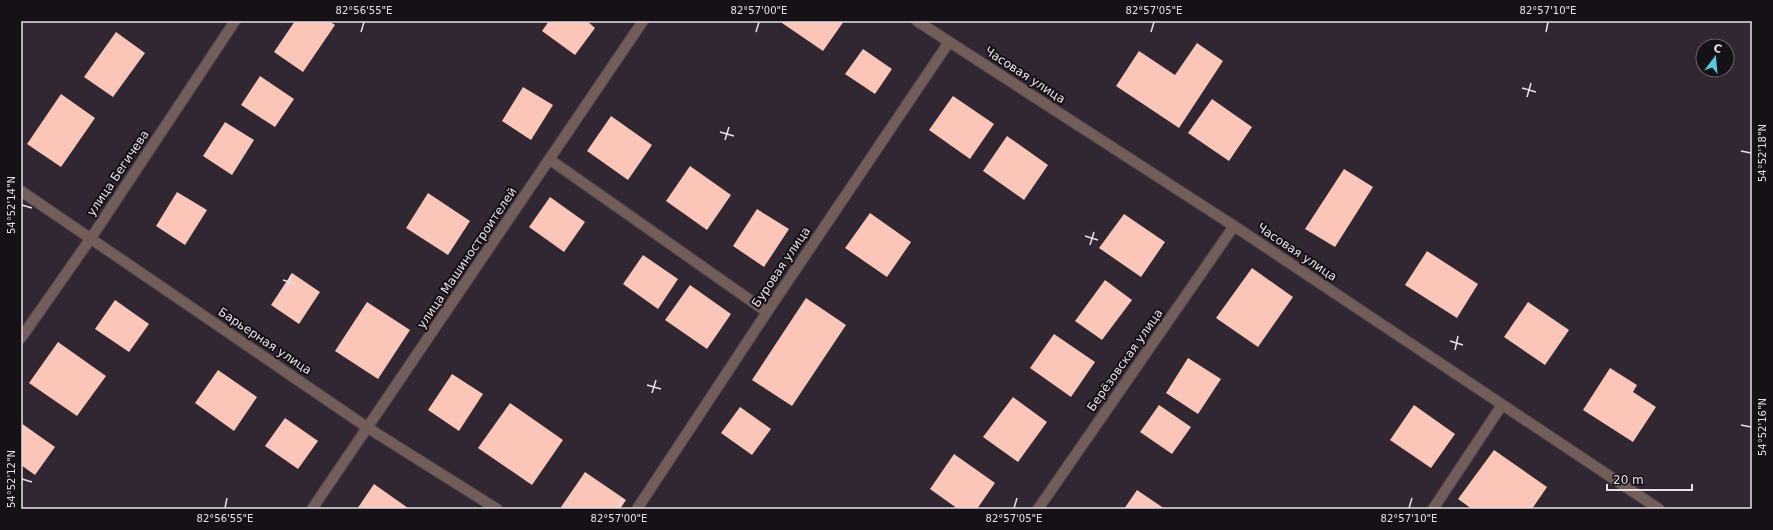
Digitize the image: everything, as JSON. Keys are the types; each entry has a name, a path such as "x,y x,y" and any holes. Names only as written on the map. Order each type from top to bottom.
{"street":[{"name":"улица Бегичева","path":"21,338 91,238 235,21"},
{"name":"улица Машиностроителей","path":"312,509 643,21"},
{"name":"Часовая улица","path":"917,21 1234,226 1659,509"},
{"name":"Буровая улица","path":"638,509 767,312 949,42"},
{"path":"549,159 767,312"},
{"name":"Барьерная улица","path":"21,191 368,428 497,509"},
{"name":"Берёзовская улица","path":"1038,509 1234,226"},
{"path":"1433,509 1502,405"}],"building":[{"path":"295,21 329,21 335,25 303,72 274,52"},
{"path":"549,21 587,21 595,28 575,55 542,31"},
{"path":"783,21 844,21 823,51 782,23"},
{"path":"116,32 145,53 113,97 84,77"},
{"path":"1197,43 1223,61 1179,128 1116,86 1139,51 1175,75"},
{"path":"863,49 892,69 875,94 845,74"},
{"path":"260,76 294,99 275,127 241,105"},
{"path":"523,87 553,105 531,140 502,121"},
{"path":"61,94 95,118 61,167 27,144"},
{"path":"953,96 994,124 970,159 929,130"},
{"path":"1212,99 1252,127 1229,161 1188,133"},
{"path":"611,116 652,145 628,180 587,151"},
{"path":"225,122 254,140 232,175 203,156"},
{"path":"1007,136 1048,165 1024,200 983,171"},
{"path":"690,166 731,195 707,230 666,201"},
{"path":"1344,169 1373,187 1335,247 1305,229"},
{"path":"177,192 207,210 185,245 156,226"},
{"path":"428,193 470,221 448,255 406,228"},
{"path":"550,197 585,222 564,252 529,227"},
{"path":"757,209 789,229 764,267 733,246"},
{"path":"870,213 911,242 887,277 845,248"},
{"path":"1124,214 1165,242 1141,277 1099,248"},
{"path":"1427,251 1478,284 1457,318 1405,285"},
{"path":"643,255 678,279 658,309 623,284"},
{"path":"1252,268 1293,297 1258,347 1216,318"},
{"path":"292,273 320,292 299,324 271,305"},
{"path":"1105,280 1132,300 1102,340 1075,321"},
{"path":"690,285 731,314 707,349 665,320"},
{"path":"806,298 846,325 792,406 752,380"},
{"path":"115,300 149,324 129,352 95,329"},
{"path":"367,302 410,330 378,379 335,351"},
{"path":"1528,302 1569,330 1545,365 1504,337"},
{"path":"1054,334 1095,362 1071,397 1030,368"},
{"path":"58,342 106,376 77,416 29,383"},
{"path":"1188,358 1221,379 1198,414 1166,393"},
{"path":"1610,368 1637,385 1633,392 1656,407 1633,442 1583,410"},
{"path":"218,370 257,397 234,431 195,403"},
{"path":"452,374 483,394 459,431 428,410"},
{"path":"1013,397 1047,422 1018,462 983,437"},
{"path":"510,403 563,440 532,485 478,448"},
{"path":"1159,405 1191,427 1172,454 1140,432"},
{"path":"1414,405 1455,434 1431,468 1390,440"},
{"path":"740,407 771,429 752,455 721,433"},
{"path":"285,418 318,441 298,469 265,446"},
{"path":"21,423 55,447 35,475 21,465"},
{"path":"1494,450 1547,487 1532,509 1472,509 1458,499"},
{"path":"954,454 995,483 977,509 958,509 930,489"},
{"path":"585,472 626,500 620,509 564,509 561,507"},
{"path":"374,484 408,508 357,509"},
{"path":"1137,490 1165,509 1124,509"}]}
